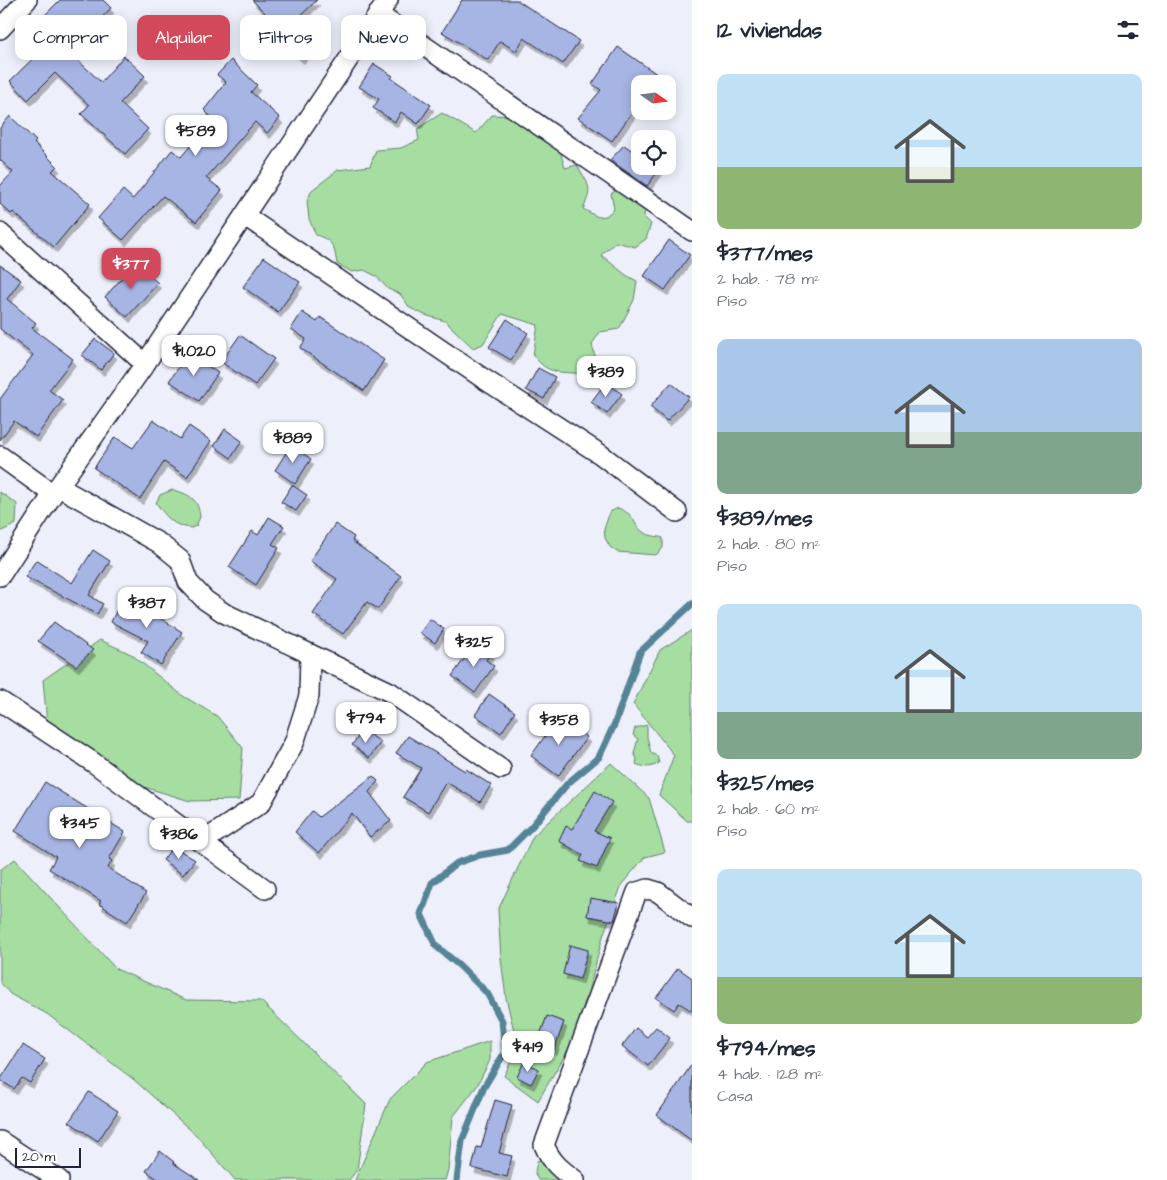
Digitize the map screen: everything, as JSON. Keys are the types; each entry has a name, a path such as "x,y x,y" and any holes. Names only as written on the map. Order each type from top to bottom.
{"street":[{"path":"0,29 27,0"},
{"path":"0,576 56,490 145,364 245,216 383,7 692,231"},
{"path":"245,216 481,378 600,454 677,512"},
{"path":"0,233 145,364"},
{"path":"0,456 56,490 159,543 180,560 188,582 205,600 224,613 390,692 501,769"},
{"path":"202,842 261,803 294,743 309,696 310,654"},
{"path":"0,701 94,763 265,889"},
{"path":"575,1180 550,1158 544,1145 637,892 648,889 658,892 692,918"},
{"path":"0,1141 59,1180"}],"green space":[{"path":"442,113 476,133 492,115 537,117 555,134 565,168 577,165 587,181 589,190 583,209 598,217 606,216 614,209 611,194 629,178 646,202 644,217 651,224 646,239 635,247 616,242 601,255 626,275 637,281 634,300 619,329 600,332 592,344 595,357 583,374 555,371 544,366 533,355 538,325 502,314 483,344 473,348 445,321 410,308 400,294 388,289 376,276 364,270 352,272 337,264 330,242 316,235 309,219 307,201 312,190 338,170 370,166 376,150 401,148 419,140 417,129"},
{"path":"172,490 188,495 195,501 200,517 196,526 191,528 174,523 156,503 160,495"},
{"path":"0,492 17,504 16,524 0,532"},
{"path":"618,508 629,514 643,532 663,538 663,548 656,555 617,552 610,547 605,538 604,529 610,512"},
{"path":"692,630 692,821 687,821 659,795 674,755 633,704 660,650"},
{"path":"100,640 131,654 183,696 217,716 243,748 239,800 190,801 108,776 47,724 43,680"},
{"path":"647,725 647,737 651,753 657,756 659,763 648,767 636,764 637,759 634,753 638,739 633,735 635,728"},
{"path":"611,763 649,798 665,852 645,857 622,884 603,936 572,1043 538,1101 504,1076 518,1047 506,998 498,910 533,836"},
{"path":"15,859 116,969 186,1000 261,1001 366,1104 357,1170 349,1180 235,1180 196,1135 133,1079 47,1014 10,994 0,982 0,870"},
{"path":"490,1041 490,1060 477,1086 453,1117 448,1170 445,1180 355,1180 390,1099 427,1062"},
{"path":"546,1158 560,1180 538,1180 535,1173 537,1161"}],"building":[{"path":"60,0 103,0 111,8 104,15 45,15"},
{"path":"252,0 317,0 301,15 267,15"},
{"path":"462,0 517,0 579,41 563,64 524,38 516,51 500,41 488,60 442,32"},
{"path":"618,47 658,75 631,75 631,114 612,141 578,118 601,90 592,84"},
{"path":"127,59 145,76 120,103 148,129 125,154 81,114 89,105 55,73 28,100 10,81 31,60 77,60 101,82 120,60"},
{"path":"231,60 257,85 251,92 280,118 267,133 255,122 206,178 222,190 196,222 163,196 123,240 98,218 123,190 133,199 172,150 181,157 213,119 204,110 226,82 217,75"},
{"path":"374,64 431,105 418,124 401,112 395,122 373,108 379,99 359,87"},
{"path":"10,116 36,141 34,143 57,166 52,171 90,204 54,247 13,212 11,214 0,204 0,186 13,172 0,160 0,128"},
{"path":"624,145 631,150 631,175 610,160"},
{"path":"631,175 655,175 647,186"},
{"path":"669,240 690,255 665,290 644,276"},
{"path":"264,257 300,282 278,312 243,287"},
{"path":"135,263 158,283 127,317 105,297"},
{"path":"0,265 21,280 7,299 36,323 32,328 73,359 49,390 63,400 36,437 14,421 0,440 0,399 33,355 0,329"},
{"path":"302,312 317,322 320,317 384,360 364,391 300,348 306,339 291,329"},
{"path":"507,319 528,333 511,360 489,347"},
{"path":"240,335 274,359 255,385 221,362"},
{"path":"95,339 114,353 101,370 82,355"},
{"path":"189,353 218,373 199,401 169,381"},
{"path":"538,368 555,377 544,399 526,390"},
{"path":"606,382 622,394 607,414 591,402"},
{"path":"671,383 689,397 667,421 650,407"},
{"path":"153,420 180,439 189,426 211,441 187,477 164,462 140,499 94,468 115,437 133,448"},
{"path":"225,429 242,441 231,458 214,446"},
{"path":"291,445 311,459 295,484 275,470"},
{"path":"292,485 307,495 296,511 281,502"},
{"path":"269,517 284,526 272,544 279,548 256,585 229,567 252,531 258,535"},
{"path":"335,524 354,537 352,541 401,576 378,609 367,602 343,634 313,614 337,579 310,561"},
{"path":"93,550 110,561 89,595 103,604 97,614 25,577 36,560 72,583"},
{"path":"124,595 182,632 161,665 141,652 148,641 111,622"},
{"path":"430,619 444,629 435,643 420,633"},
{"path":"54,622 93,650 76,666 38,641"},
{"path":"477,641 492,651 486,660 494,666 475,693 452,676"},
{"path":"489,694 515,712 501,733 475,715"},
{"path":"559,716 587,737 558,776 531,756"},
{"path":"363,730 381,742 369,758 352,745"},
{"path":"408,736 491,785 480,802 446,782 428,812 403,797 421,768 396,753"},
{"path":"373,776 378,781 369,792 391,821 370,837 352,813 319,853 295,832 312,811 319,817"},
{"path":"45,782 125,832 109,859 112,861 108,868 146,893 127,922 99,904 101,901 49,869 56,857 15,831"},
{"path":"595,791 612,802 594,831 610,838 597,868 580,861 583,855 559,841 566,826 572,829"},
{"path":"173,846 195,860 183,875 163,860"},
{"path":"590,898 619,903 614,921 587,916"},
{"path":"570,945 588,950 580,979 563,974"},
{"path":"678,968 692,978 692,1011 679,1003 674,1010 656,998"},
{"path":"547,1016 564,1022 554,1050 537,1043"},
{"path":"656,1027 670,1038 648,1066 622,1046 636,1028 647,1037"},
{"path":"23,1045 45,1059 30,1083 22,1078 14,1089 0,1080"},
{"path":"524,1062 539,1069 531,1084 517,1077"},
{"path":"692,1064 692,1141 657,1115"},
{"path":"89,1092 118,1111 98,1141 69,1122"},
{"path":"495,1100 512,1105 499,1153 512,1156 507,1177 472,1168 477,1147 481,1148"},
{"path":"160,1151 173,1163 199,1180 159,1180 146,1171"}],"waterway":[{"path":"457,1180 462,1141 484,1087 505,1052 502,1021 487,993 460,966 436,946 421,914 432,883 457,863 480,855 508,850 532,826 568,783 599,757 615,723 640,652 692,604"}]}
